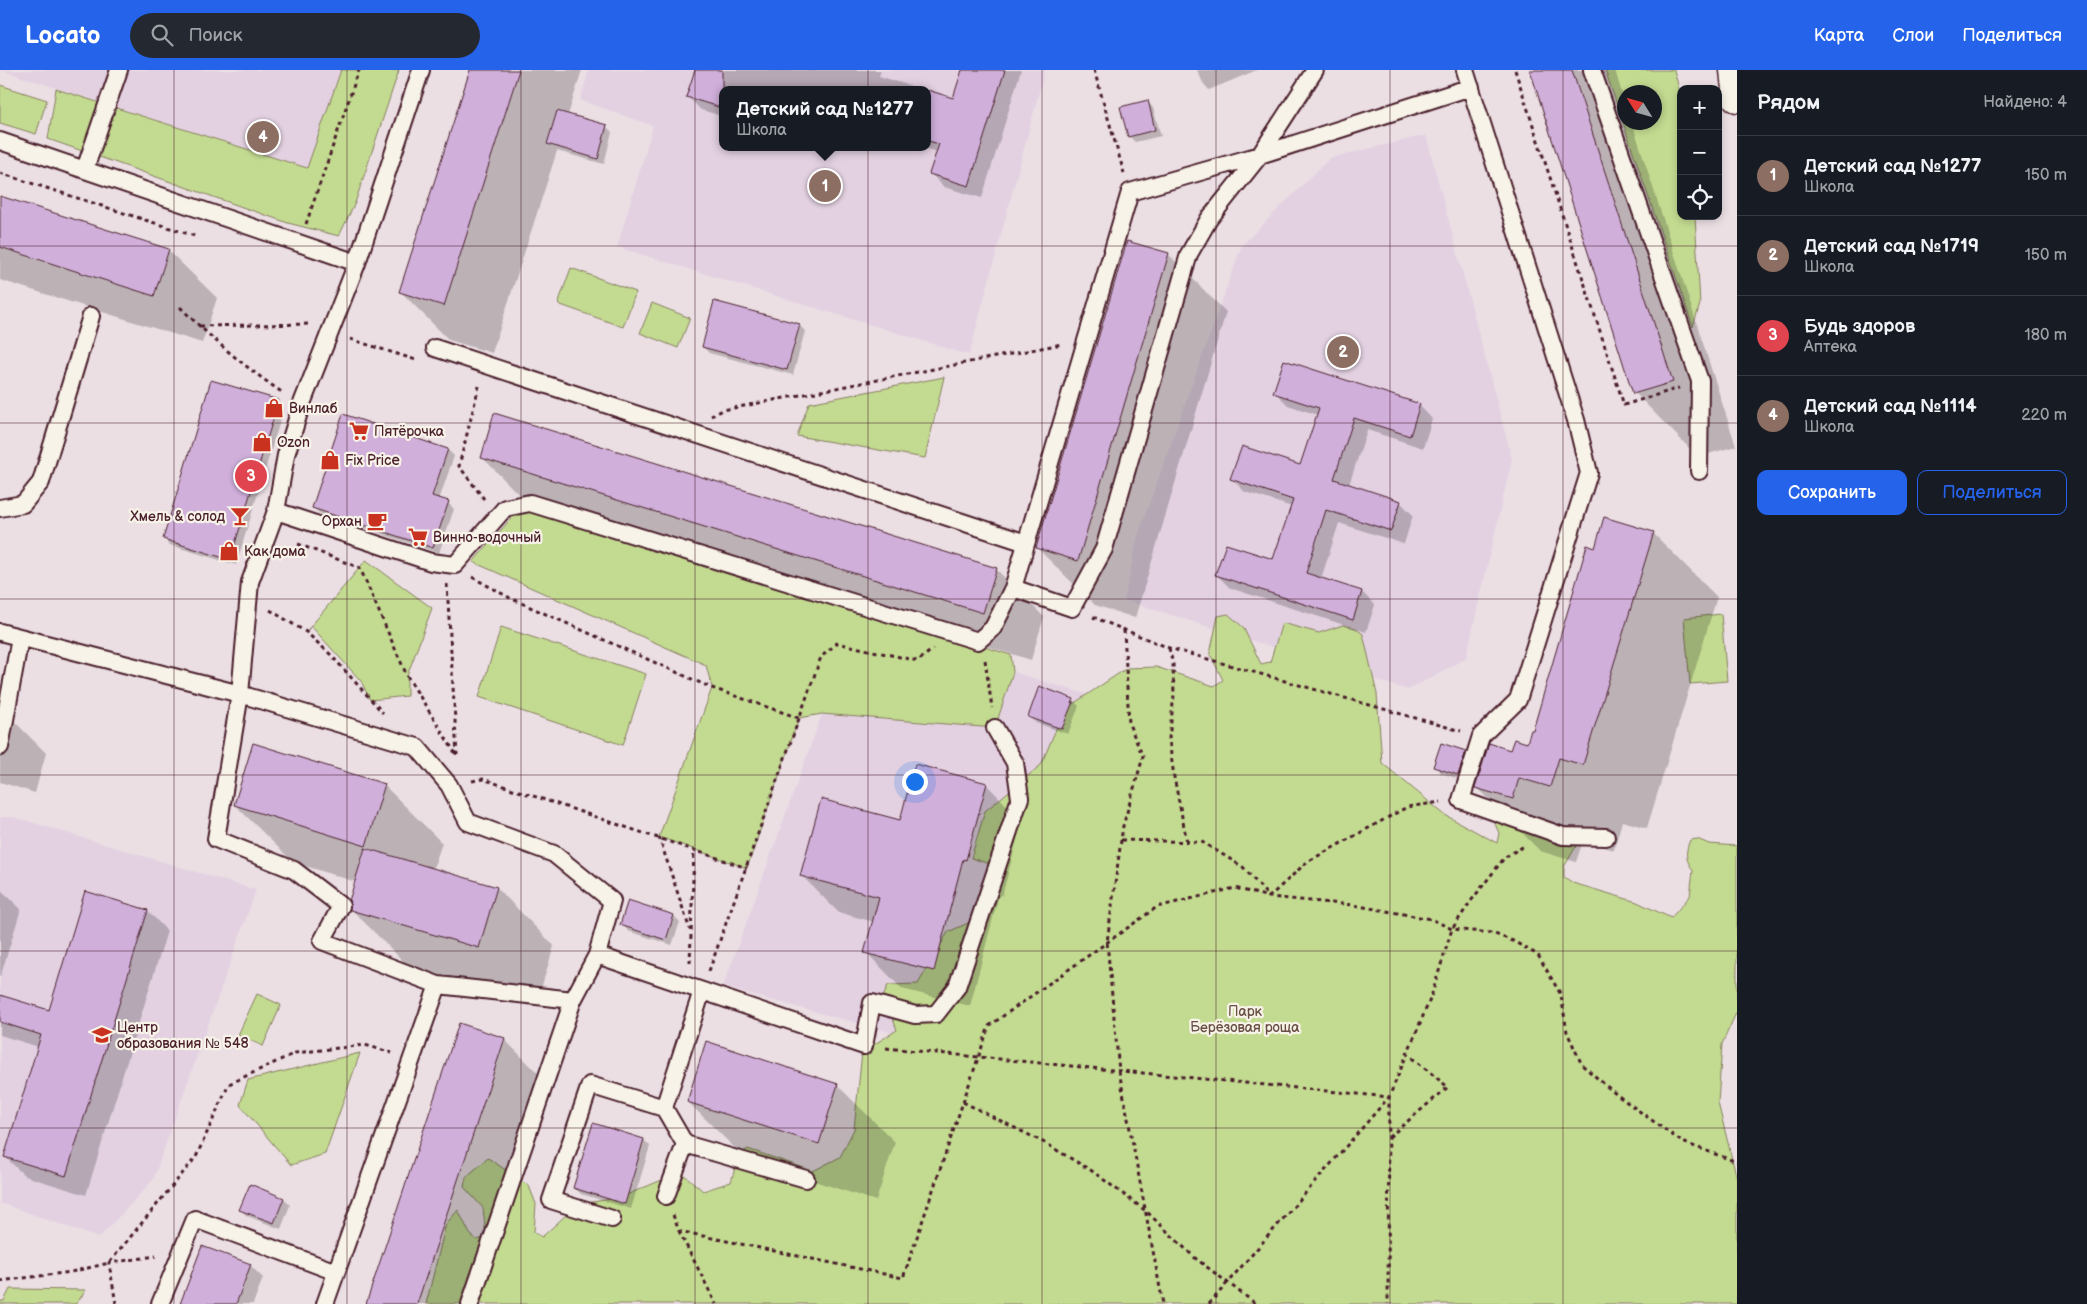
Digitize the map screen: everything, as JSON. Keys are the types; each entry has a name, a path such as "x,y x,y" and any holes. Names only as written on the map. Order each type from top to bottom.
{"street":[{"path":"1734,70 1737,98"}],"lane":[{"path":"85,169 119,70"},
{"path":"421,70 357,263 301,406 286,455 276,511 250,582 240,694 216,839 294,870 341,906 322,941 438,985 573,1000"},
{"path":"1013,588 1072,608 1104,549 1189,254 1209,219 1260,155 1315,70"},
{"path":"1465,70 1576,420 1589,473 1518,700 1481,736 1461,800 1563,836 1606,837"},
{"path":"1592,70 1700,382 1699,471"},
{"path":"276,511 431,562 455,565 505,508 530,503 978,641 993,628 1013,588 1130,192 1260,155 1471,87"},
{"path":"0,141 357,263"},
{"path":"0,508 23,504 42,482 91,316"},
{"path":"435,348 1026,543"},
{"path":"0,632 240,694 417,747 454,784 468,822 554,854 612,900 596,955 573,1000 470,1304"},
{"path":"0,747 20,638"},
{"path":"596,955 864,1046 872,1003 915,1014 936,1014 957,987 1020,798 1015,763 995,728"},
{"path":"325,1304 438,985"},
{"path":"664,1108 696,988"},
{"path":"612,1219 552,1200 590,1084 664,1108 686,1144 806,1180"},
{"path":"666,1196 686,1144"},
{"path":"160,1304 196,1219 336,1272"}],"path":[{"path":"299,244 359,70"},
{"path":"1094,70 1130,192"},
{"path":"1515,70 1624,405 1700,382"},
{"path":"0,173 195,236"},
{"path":"180,307 214,341 250,371 301,406"},
{"path":"199,326 335,323"},
{"path":"684,430 722,410 1087,339"},
{"path":"480,380 459,466 497,517"},
{"path":"295,542 360,568 407,676 457,756"},
{"path":"446,564 457,756 454,784 483,779 747,868"},
{"path":"469,575 510,598 712,688 799,718"},
{"path":"250,582 271,610 306,632 330,654 384,713"},
{"path":"1072,608 1169,648 1481,736"},
{"path":"1124,630 1129,724 1143,757 1123,826 1107,942 1119,1071 1163,1304"},
{"path":"696,988 747,868 822,657 837,643 918,661 953,634"},
{"path":"1169,648 1173,664 1174,695 1169,739 1174,777 1187,842"},
{"path":"985,662 995,728"},
{"path":"1269,897 1307,862 1407,807 1461,800"},
{"path":"1209,1304 1389,1098 1431,996 1452,929 1470,901 1505,857 1529,843 1563,836"},
{"path":"659,837 691,933"},
{"path":"1121,840 1202,842 1243,868 1269,897"},
{"path":"694,850 691,933 696,988"},
{"path":"679,1231 903,1278 989,1026 1157,907 1235,888 1269,897 1396,912 1431,919 1452,929 1492,933 1538,955 1561,995 1567,1032 1582,1065 1617,1095 1682,1142 1737,1162"},
{"path":"116,1304 109,1263 196,1157 229,1084 295,1053 365,1045 412,1060"},
{"path":"864,1046 1389,1098"},
{"path":"1388,1138 1448,1086 1407,1054"},
{"path":"1388,1304 1389,1098"},
{"path":"963,1102 1043,1142 1092,1172 1146,1211 1195,1258 1256,1304"},
{"path":"666,1196 679,1231 716,1304"},
{"path":"0,1281 71,1272 109,1263 160,1256 178,1261"}],"shaded area":[{"path":"0,70 341,70 308,168"},
{"path":"589,70 1045,70 969,355 617,247 653,126 580,100"},
{"path":"1426,135 1512,459 1466,658 1408,690 1124,600 1138,535 1242,245 1330,158"},
{"path":"1013,672 1089,695 931,1043 723,987 822,714 995,727"},
{"name":"Центр образования № 548","path":"0,817 14,817 256,890 153,1180 99,1238 0,1203"}],"green space":[{"path":"341,70 399,70 355,203 339,236 288,223 48,139 56,89 307,168"},
{"path":"1605,70 1674,70 1678,85 1677,220 1695,220 1700,304 1693,327 1626,130 1662,130 1662,85 1617,85 1617,105"},
{"path":"0,85 47,100 36,134 0,123"},
{"path":"571,268 636,292 623,327 558,304"},
{"path":"652,303 690,318 678,348 640,333"},
{"path":"944,377 925,458 797,436 809,403"},
{"path":"531,509 1011,655 1013,672 995,728 822,714 799,718 747,868 659,837 712,688 706,665 473,562 515,514"},
{"path":"366,560 432,608 407,676 407,696 370,700 361,681 311,626"},
{"name":"Парк Берёзовая роща","path":"1228,614 1243,627 1261,664 1270,662 1282,623 1319,633 1343,625 1355,628 1363,634 1377,694 1382,763 1445,815 1497,843 1499,833 1491,815 1578,843 1564,867 1564,877 1573,883 1637,902 1671,918 1690,896 1693,870 1688,863 1687,848 1690,840 1697,839 1709,844 1737,846 1737,1011 1722,1044 1718,1103 1737,1179 1737,1304 426,1304 446,1224 458,1210 470,1234 477,1240 486,1237 483,1208 464,1187 466,1177 488,1158 529,1186 536,1204 534,1232 542,1237 578,1204 619,1198 681,1172 703,1191 731,1182 739,1154 748,1149 813,1171 840,1157 854,1129 862,1052 897,1030 884,995 888,985 918,984 948,932 975,920 990,864 971,858 985,811 1041,765 1064,710 1127,668 1156,667 1214,686 1223,680 1210,654 1218,616"},
{"path":"1721,614 1727,681 1690,684 1684,618"},
{"path":"501,627 646,674 623,745 479,697"},
{"path":"257,994 281,1005 263,1046 238,1035"},
{"path":"360,1053 325,1154 291,1165 240,1105 248,1080"},
{"path":"10,1289 86,1290 76,1304 0,1304 0,1301 4,1301"}],"building":[{"path":"470,70 519,70 444,306 399,292"},
{"path":"695,70 722,70 722,86 719,86 719,107 686,97"},
{"path":"962,70 1005,70 969,186 929,174 939,144 931,142 931,91 953,98"},
{"path":"1530,70 1572,70 1673,382 1633,394"},
{"path":"1148,100 1155,130 1128,137 1120,107"},
{"path":"557,111 607,125 598,159 547,144"},
{"path":"0,196 169,249 154,296 0,247"},
{"path":"1127,241 1169,253 1078,561 1036,548"},
{"path":"714,301 800,324 787,370 702,347"},
{"path":"1284,360 1420,404 1410,436 1354,418 1334,479 1401,501 1391,531 1326,510 1306,573 1362,591 1353,620 1215,575 1226,544 1273,559 1293,500 1230,479 1242,446 1300,465 1319,408 1273,393"},
{"path":"211,380 279,400 230,560 163,539"},
{"path":"494,413 997,568 983,613 481,458"},
{"path":"343,414 448,449 432,496 449,501 433,548 312,508"},
{"path":"1604,517 1654,532 1583,765 1559,758 1550,787 1519,778 1513,799 1475,788 1489,743 1510,750 1514,739 1527,743 1531,730 1533,730 1587,545 1595,548"},
{"path":"1039,686 1074,699 1062,729 1028,717"},
{"path":"253,743 385,784 366,846 234,805"},
{"path":"1441,743 1466,751 1458,775 1433,767"},
{"path":"915,764 987,783 966,860 963,859 934,971 864,953 879,897 800,876 821,799 900,820"},
{"path":"365,848 497,887 479,948 350,910 349,901"},
{"path":"85,891 148,910 66,1176 4,1157 41,1035 0,1022 0,995 49,1010"},
{"path":"628,900 674,915 666,940 620,925"},
{"path":"459,1023 505,1038 417,1304 366,1304"},
{"path":"706,1041 838,1084 819,1144 687,1102"},
{"path":"593,1123 644,1139 625,1204 573,1188"},
{"path":"250,1184 284,1198 274,1223 239,1210"},
{"path":"202,1246 251,1264 236,1304 180,1304"}],"place":[{"name":"Детский сад №1114","path":"263,137"},
{"name":"Детский сад №1277","path":"825,186"},
{"name":"Детский сад №1719","path":"1343,352"},
{"name":"Винлаб","path":"274,408"},
{"name":"Пятёрочка","path":"359,431"},
{"name":"Ozon","path":"262,442"},
{"name":"Fix Price","path":"330,460"},
{"name":"Будь здоров","path":"251,476"},
{"name":"Хмель & солод","path":"240,516"},
{"name":"Орхан","path":"377,521"},
{"name":"Винно-водочный","path":"418,537"},
{"name":"Как дома","path":"229,551"},
{"name":"Центр образования № 548","path":"102,1035"}]}
